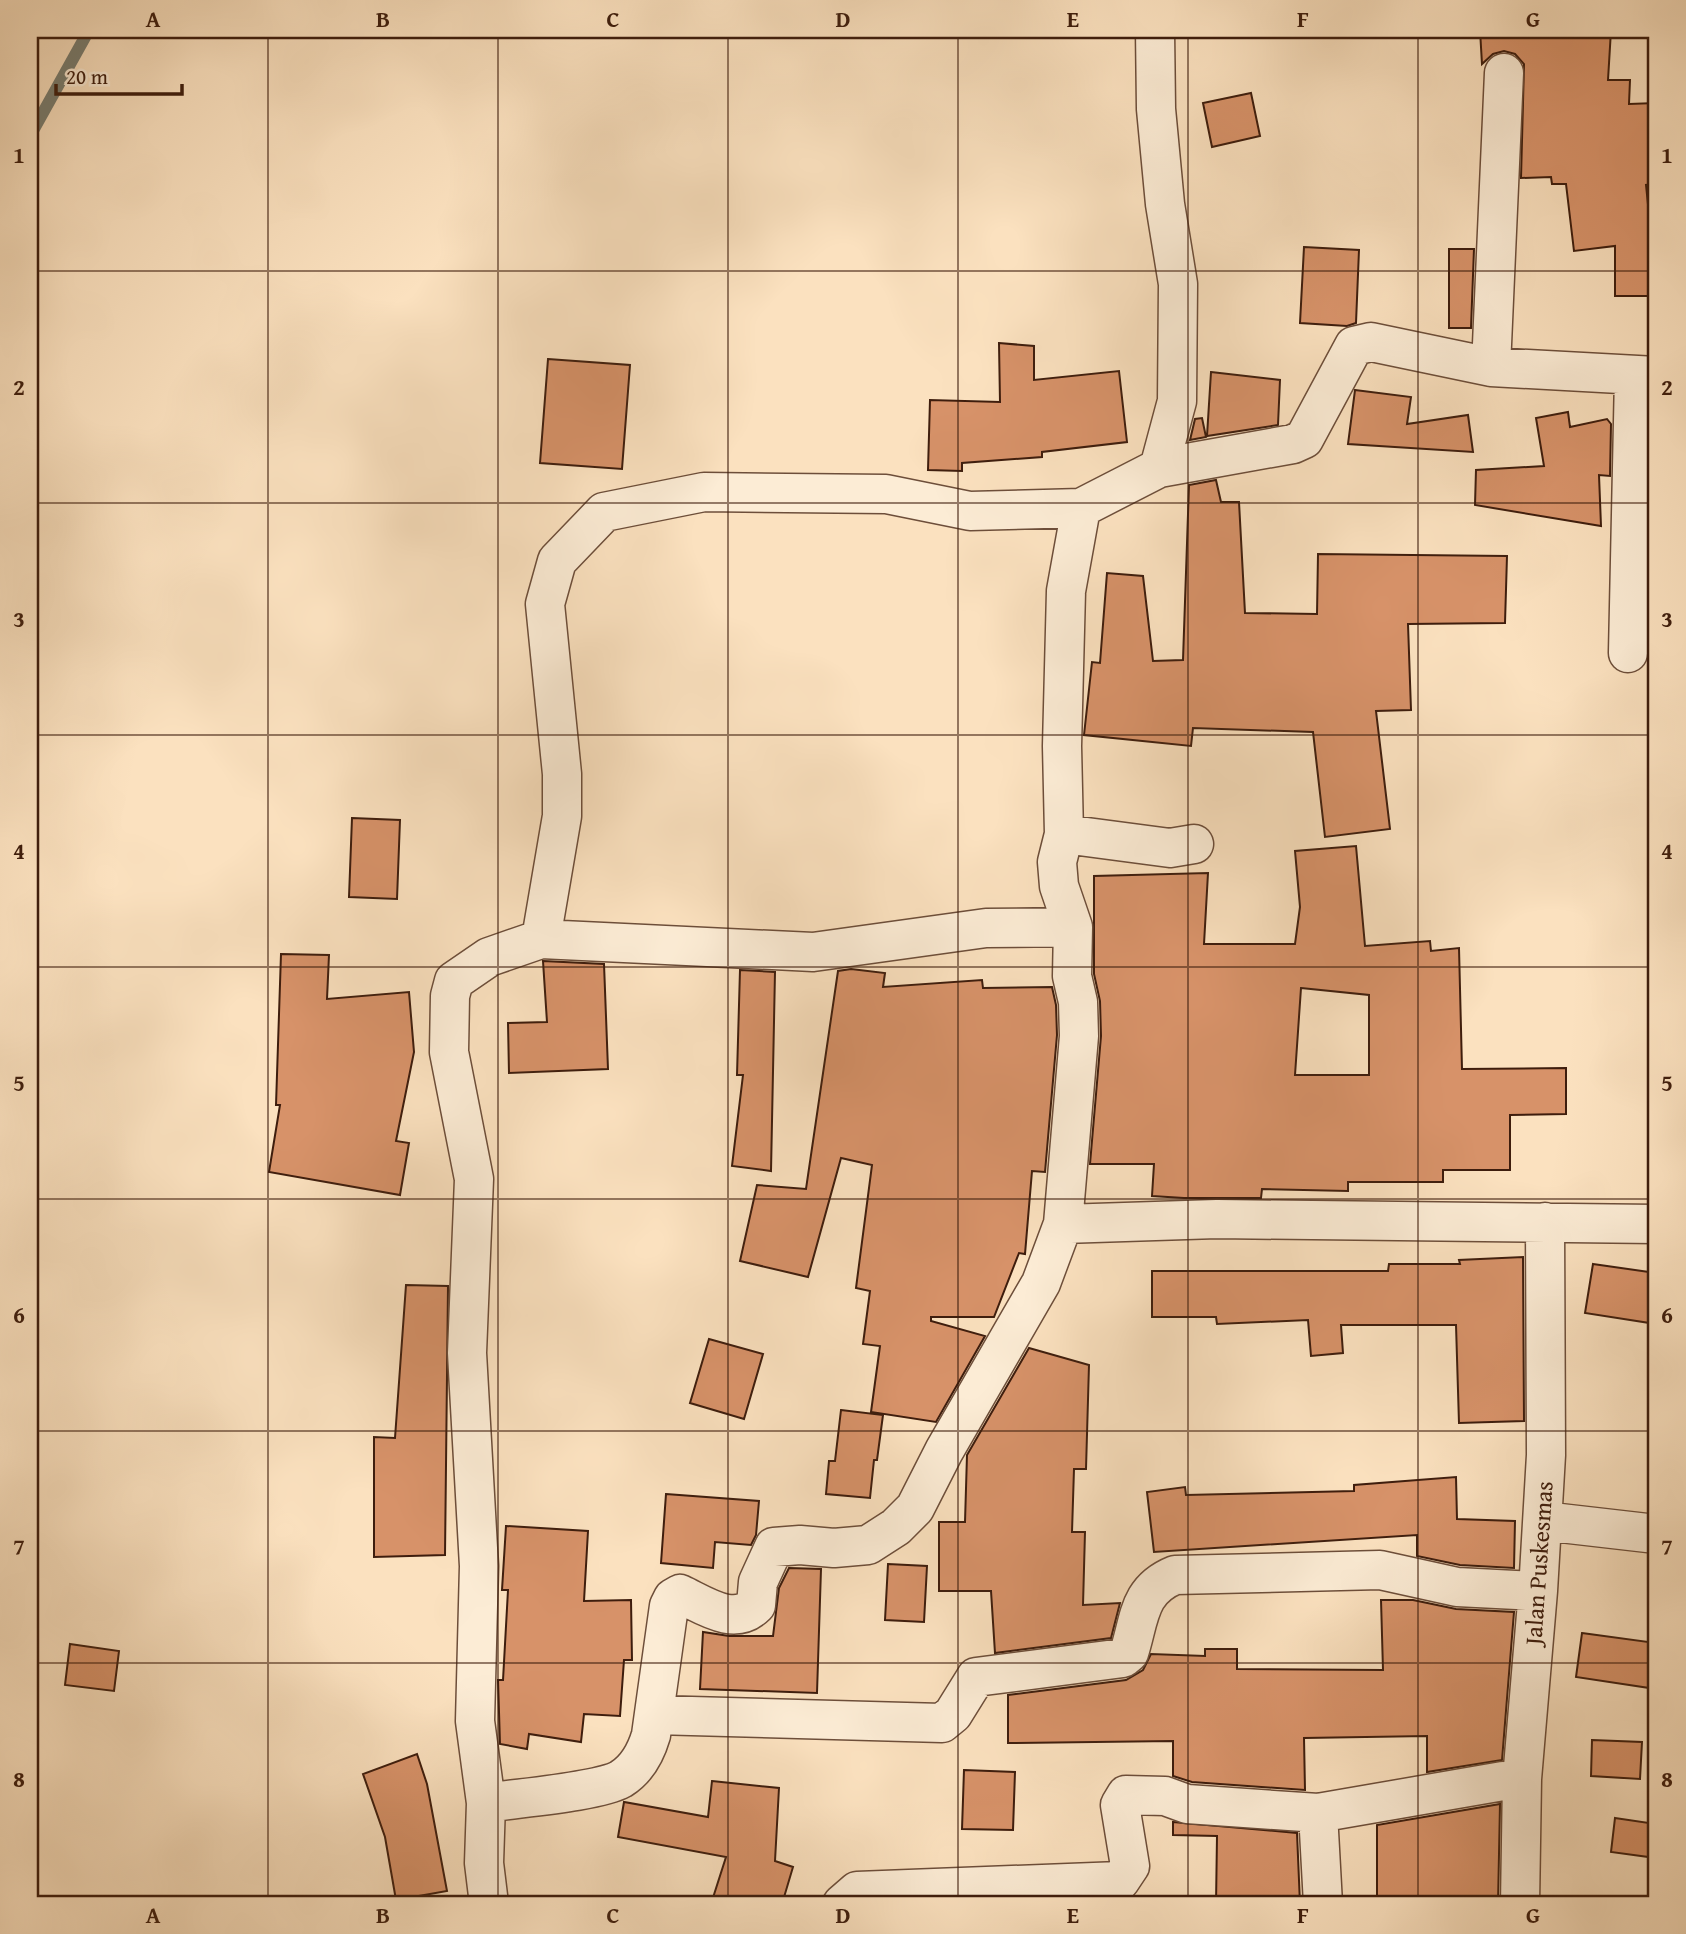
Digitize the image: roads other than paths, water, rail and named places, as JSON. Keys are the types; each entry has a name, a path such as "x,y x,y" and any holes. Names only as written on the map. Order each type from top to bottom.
{"street":[{"path":"1155,30 1156,109 1165,204 1178,284 1177,401 1158,468"},
{"path":"1491,367 1504,73"},
{"path":"541,939 562,816 562,774 545,604 557,561 604,512 704,492 886,494 970,511 1081,508 1158,468 1293,444 1304,439 1354,346 1371,342 1491,367 1645,376 1628,653"},
{"path":"486,1803 620,1780 634,1769 646,1750 654,1715 668,1606 673,1598 680,1594 732,1616 748,1613 757,1605 758,1582 774,1547 800,1545 834,1548 868,1545 896,1527 915,1508 944,1451 1041,1283 1063,1224 1079,1036 1078,1002 1072,975 1073,927 1059,886 1057,862 1064,834 1062,746 1066,592 1081,508"},
{"path":"1064,834 1170,848 1194,844"},
{"path":"489,1904 484,1863 486,1803 475,1721 479,1566 467,1353 474,1179 449,1052 450,996 454,981 489,957 541,939 813,953 986,928 1073,927"},
{"path":"1063,1224 1217,1219 1656,1224"},
{"name":"Jalan Puskesmas","path":"1520,1904 1522,1779 1546,1455 1545,1222"},
{"path":"1542,1521 1656,1534"},
{"path":"654,1715 942,1723 953,1714 976,1677 1123,1658 1129,1653 1145,1596 1156,1582 1175,1575 1380,1570 1457,1587 1538,1591"},
{"path":"842,1904 857,1891 1120,1881 1130,1866 1120,1805 1126,1795 1165,1796 1187,1804 1318,1813 1503,1781"},
{"path":"1318,1813 1323,1904"}],"waterway":[{"path":"30,136 89,30"}]}
